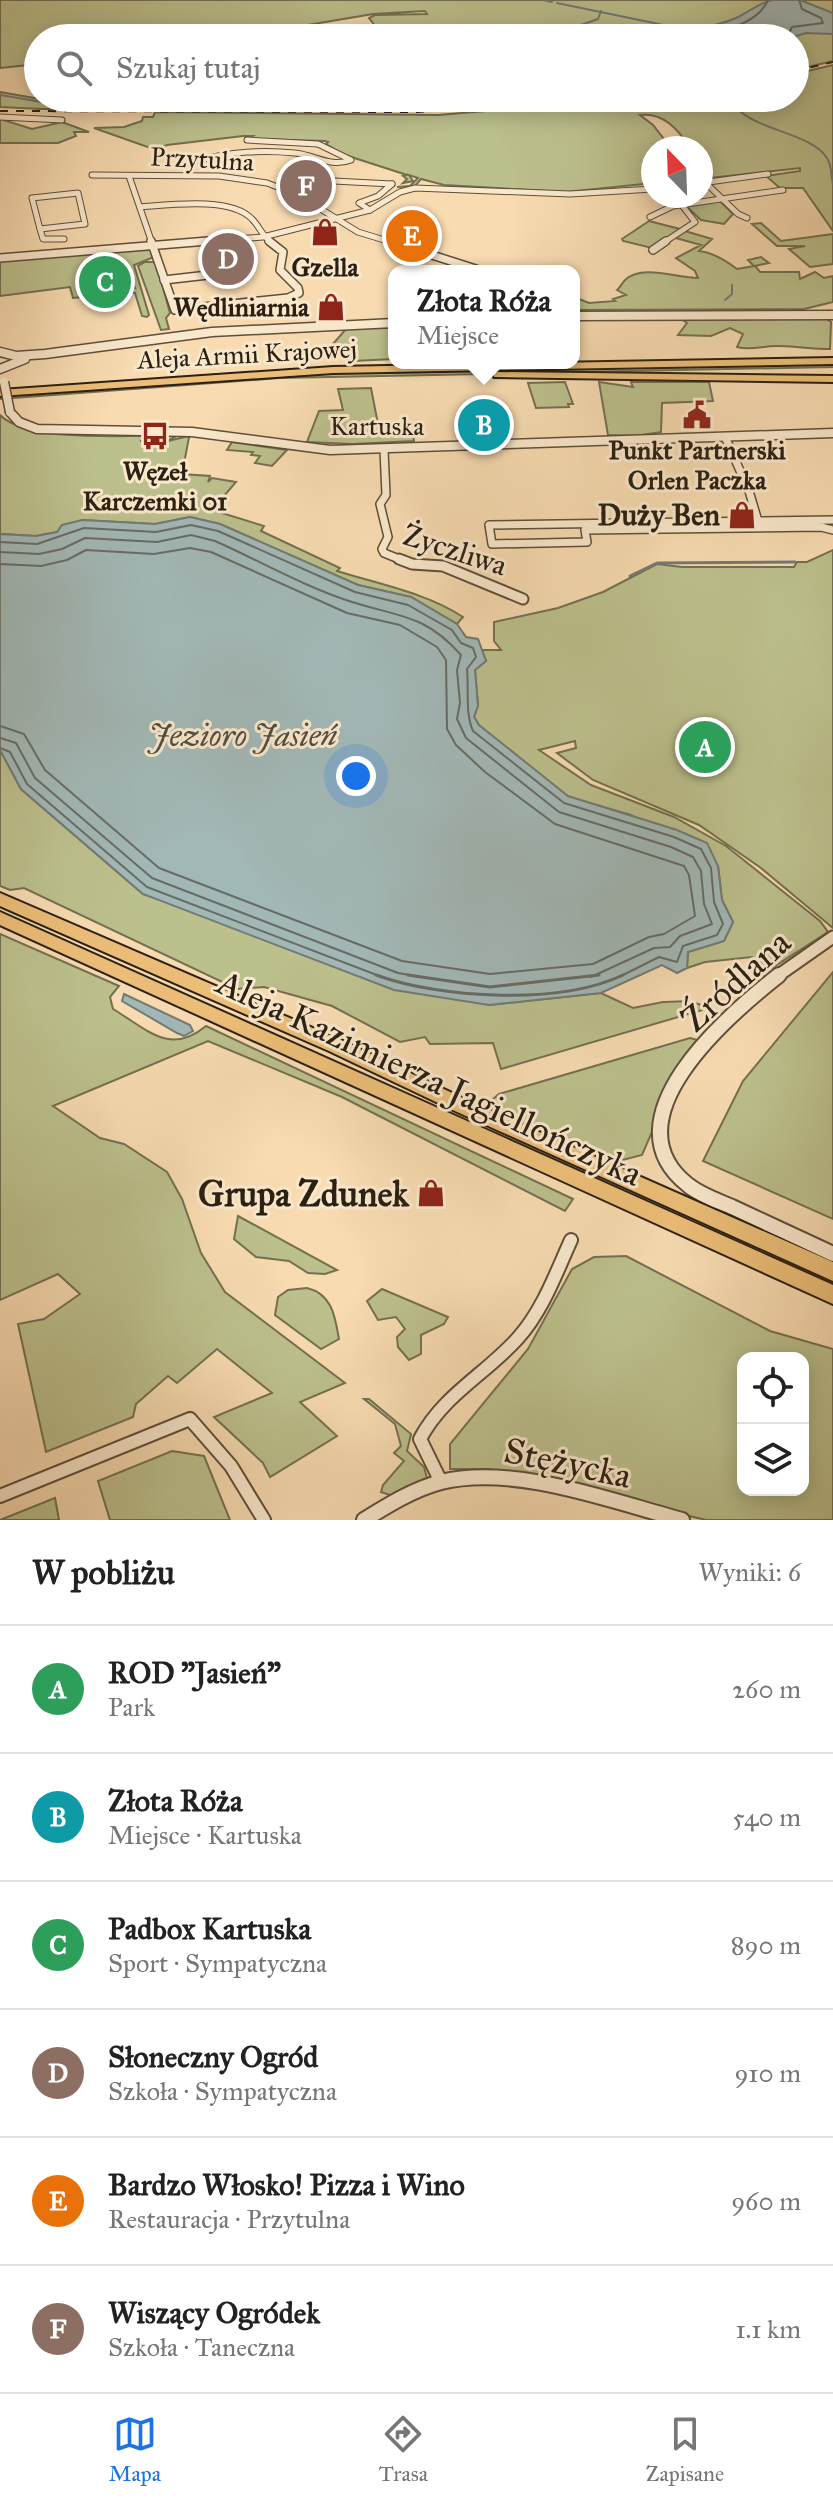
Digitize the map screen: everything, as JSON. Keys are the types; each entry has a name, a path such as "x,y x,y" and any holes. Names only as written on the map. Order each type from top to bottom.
{"highway":[{"name":"Aleja Kazimierza Jagiellończyka","path":"0,899 336,1046 462,1106 833,1272"},
{"name":"Aleja Kazimierza Jagiellończyka","path":"0,918 346,1074 597,1192 833,1295"}],"main road":[{"path":"580,357 610,364"},
{"name":"Aleja Armii Krajowej","path":"580,366 832,364"},
{"name":"Aleja Armii Krajowej","path":"2,378 832,364"},
{"path":"500,371 504,369"},
{"name":"Aleja Armii Krajowej","path":"0,401 286,381 531,369"},
{"path":"500,371 833,379"}],"street":[{"path":"0,117 60,120"},
{"path":"212,176 212,167 199,161 211,156 282,152 333,164 351,160 318,144 247,140"},
{"path":"713,182 768,174"},
{"name":"Przytulna","path":"92,175 212,176 260,181 298,195 365,235 462,265"},
{"path":"129,176 175,310 288,298 299,293 298,288 281,272 283,252 263,237 252,218 231,208 200,203 140,207"},
{"path":"314,180 392,184 378,196 359,203 370,210"},
{"path":"0,258 263,237 370,210 400,192 423,187 561,194 641,190"},
{"path":"713,190 747,218"},
{"path":"713,199 783,190"},
{"path":"40,229 85,224 78,193 33,197 40,229 43,240 64,239"},
{"path":"650,217 671,208"},
{"path":"653,250 695,222 684,208"},
{"path":"61,227 65,252"},
{"path":"164,280 243,271"},
{"path":"580,316 833,313"},
{"path":"1,351 17,358 183,334 388,323"},
{"path":"2,378 17,358"},
{"name":"Kartuska","path":"2,378 10,412 19,422 37,429 183,431 311,448 384,450 833,433"},
{"path":"726,439 749,491 758,521"},
{"name":"Życzliwa","path":"384,450 386,495 380,504 388,537 382,549 384,553 412,564 443,566 523,599"},
{"path":"833,520 489,525 492,544 587,542 585,530 812,527 833,530"},
{"name":"Źródlana","path":"833,937 782,970 721,1025 677,1084 663,1109 658,1135 663,1155 677,1177 691,1188 833,1254"},
{"path":"441,1482 420,1439 427,1422 439,1407 517,1339 571,1240"},
{"path":"0,1496 190,1419 231,1466 264,1520"},
{"name":"Stężycka","path":"364,1520 417,1491 441,1482 482,1477 507,1479 682,1520"}],"green space":[{"path":"0,0 833,0 833,61 809,67 809,24 374,24 369,18 375,15 427,14 425,11 373,14 313,24 24,24 24,65 0,68"},
{"path":"833,65 833,231 803,188 780,188 766,176 800,171 800,168 713,178 713,136 681,136 669,123 656,116 640,115 662,136 641,136 641,184 566,192 444,185 421,179 415,186 397,187 410,186 418,178 409,175 413,181 403,183 407,179 403,176 407,175 342,154 325,141 249,139 253,136 243,136 167,145 156,150 94,128 124,127 142,121 143,117 153,117 155,112 438,115 474,112 809,112 809,71"},
{"path":"0,92 24,96 24,108 0,107"},
{"path":"0,119 32,129 62,122 89,132 74,132 76,136 58,143 0,143"},
{"path":"719,200 733,214 724,224 701,220 688,208 713,208 713,201"},
{"path":"649,221 680,229 652,248 623,241 622,239"},
{"path":"761,223 781,241 833,234 833,264 810,267 789,249 805,246 777,246 752,224"},
{"path":"685,231 712,239 699,251 718,257 737,269 754,266 748,260 761,257 769,263 755,266 760,272 799,272 800,279 815,272 824,278 833,276 833,302 804,309 580,310 580,299 589,303 615,301 613,299 626,295 617,290 632,275 650,272 698,278 695,271 676,258 701,245 676,238"},
{"path":"151,249 154,257 134,265 149,315 147,317 142,316 135,293 126,293 125,289 134,286 79,291 79,294 123,290 124,293 73,298 70,287 0,296 0,259"},
{"path":"156,262 170,313 166,318 169,329 161,330 138,266"},
{"path":"680,318 827,319 831,322 830,349 737,347 743,334 730,328 711,336 678,335 687,323"},
{"path":"388,327 388,359 353,361 332,345 346,329"},
{"path":"831,363 832,367 279,378 0,399 0,395 332,372"},
{"path":"565,382 573,404 568,404 569,407 536,408 528,383"},
{"path":"599,382 633,387 631,382 709,382 713,401 662,403 661,432 636,436 608,435"},
{"path":"371,388 377,419 384,434 413,434 414,441 352,444 307,442 319,411 343,410 338,389"},
{"path":"0,415 14,424 58,434 178,435 169,440 140,441 168,441 193,435 189,437 182,474 210,476 208,482 212,478 236,482 212,510 264,526 261,531 340,568 337,571 418,595 463,617 457,624 411,597 358,585 220,524 190,517 155,524 82,520 57,532 36,536 0,534"},
{"path":"232,442 287,450 272,466 255,463 260,456 251,455 253,452 227,450"},
{"path":"833,550 833,928 761,868 699,825 593,780 557,753 576,748 575,741 539,750 591,785 674,817 726,846 820,921 828,932 772,968 752,957 705,962 687,968 688,952 724,941 733,922 722,900 718,866 631,815 568,797 505,749 474,717 478,705 475,670 486,661 482,650 501,650 494,641 494,622 558,608 603,592 657,564 682,567 794,567 797,562 807,562"},
{"path":"0,750 21,789 143,894 489,1005 601,993 633,1008 691,1001 701,1005 702,1010 501,1069 493,1043 430,1044 425,1037 400,1042 332,1006 264,987 237,989 24,888 10,890 0,886"},
{"path":"0,934 119,986 110,997 113,1009 148,1032 159,1037 181,1039 206,1026 573,1199 565,1211 342,1097 208,1041 53,1106 100,1138 124,1144 167,1172 182,1199 201,1253 225,1292 345,1383 300,1402 337,1436 270,1477 263,1463 214,1417 272,1393 217,1349 177,1383 168,1376 136,1404 133,1417 46,1452 18,1324 44,1319 80,1294 58,1274 0,1300"},
{"path":"833,972 833,1219 703,1161 743,1081"},
{"path":"690,1038 701,1041 676,1077 642,1155 615,1162 486,1105 499,1094"},
{"path":"238,1216 337,1270 325,1274 308,1273 289,1261 256,1257 234,1239"},
{"path":"626,1256 770,1331 833,1349 833,1520 706,1520 488,1469 450,1469 450,1444 528,1349 572,1269 594,1257"},
{"path":"307,1288 322,1295 331,1307 336,1322 339,1339 321,1349 275,1315 278,1297 288,1290"},
{"path":"382,1289 448,1317 444,1324 421,1335 421,1354 409,1360 398,1347 397,1337 405,1329 396,1317 378,1320 367,1301"},
{"path":"364,1399 369,1399 411,1434 407,1451 424,1467 427,1478 393,1496 381,1492 383,1485 404,1461 394,1453 401,1446 395,1424"},
{"path":"172,1451 204,1456 230,1520 110,1520 98,1481"},
{"path":"55,1498 59,1520 0,1520"}],"water":[{"path":"772,0 800,0 833,13 833,34 809,33 809,24 717,24 741,16"},
{"name":"Jezioro Jasień","path":"190,517 220,524 358,585 411,597 457,624 466,637 478,639 486,661 475,670 478,706 474,717 479,725 568,796 677,830 707,843 718,866 722,900 733,922 724,941 688,952 687,968 677,973 662,965 601,993 489,1005 394,990 143,894 21,789 0,750 0,534 36,536 57,532 62,525 82,520 155,524"},
{"path":"124,994 190,1025 193,1031 184,1036 177,1033 122,1001"}],"waterway":[{"path":"543,0 552,2"},
{"path":"557,3 601,12"},
{"path":"584,24 598,19 601,12"},
{"path":"601,12 659,24"},
{"path":"0,95 24,99"},
{"path":"741,112 820,150 829,161 833,184"},
{"path":"725,300 732,294 732,285"},
{"path":"630,576 657,563 795,562"}],"railway":[{"path":"809,68 833,62"},
{"path":"0,111 24,111"}],"place":[{"name":"Wiszący Ogródek","path":"306,186"},
{"name":"Gzella","path":"325,232"},
{"name":"Bardzo Włosko! Pizza i Wino","path":"412,236"},
{"name":"Słoneczny Ogród","path":"228,259"},
{"name":"Padbox Kartuska","path":"105,282"},
{"name":"Wędliniarnia","path":"331,307"},
{"name":"Punkt Partnerski Orlen Paczka","path":"697,415"},
{"name":"Złota Róża","path":"484,425"},
{"name":"Węzeł Karczemki 01","path":"155,436"},
{"name":"Duży Ben","path":"742,515"},
{"name":"ROD \"Jasień\"","path":"705,747"},
{"name":"Grupa Zdunek","path":"431,1193"}]}
